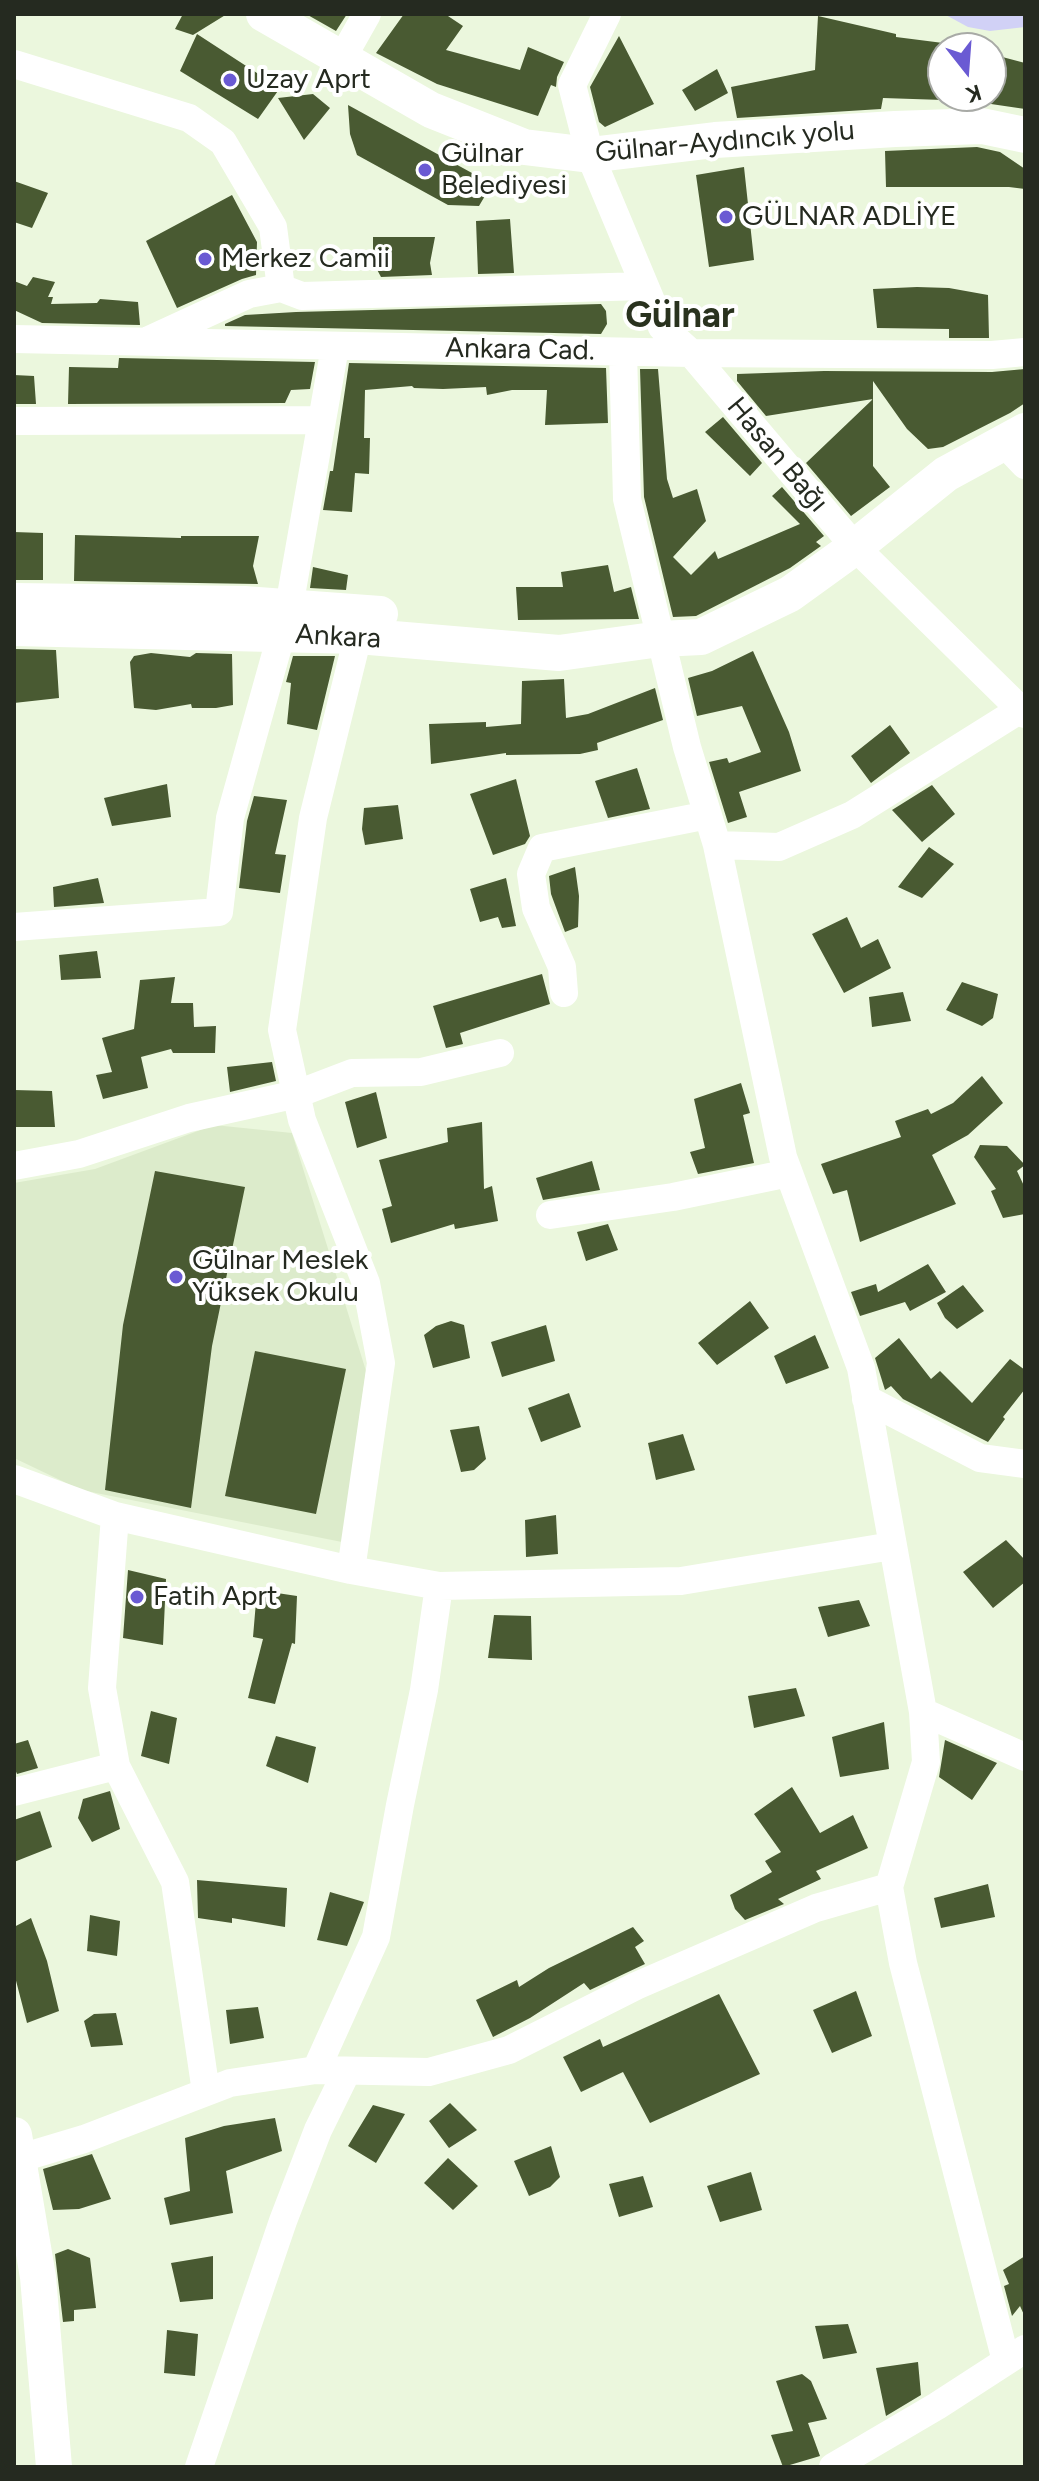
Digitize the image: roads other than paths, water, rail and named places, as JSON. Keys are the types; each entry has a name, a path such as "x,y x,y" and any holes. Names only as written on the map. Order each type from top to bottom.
{"main road":[{"name":"Gülnar-Aydıncık yolu","path":"264,14 431,110 524,147 590,155 715,140 982,126 1025,135"},
{"name":"Ankara","path":"14,628 285,621 365,625 559,653 660,639 701,637 790,594 946,474 1018,446"},
{"name":"Ankara","path":"14,601 244,604 285,621"},
{"path":"16,2152 38,2277 54,2467"}],"street":[{"path":"341,60 367,14"},
{"name":"Hasan Bağı","path":"607,14 572,85 590,155 662,327 691,353 855,547 1023,712"},
{"path":"14,64 189,118 223,142 273,227 281,288"},
{"path":"143,343 249,294 281,288 302,296 644,286"},
{"name":"Ankara Cad.","path":"14,339 691,353 992,355 1025,352"},
{"path":"14,927 219,912 230,818 285,621 335,347"},
{"path":"623,352 627,499 687,747 717,845 779,1141 861,1368 923,1712 926,1762 889,1887 903,1963 1016,2355 833,2467"},
{"path":"14,421 321,420"},
{"path":"351,1570 381,1363 366,1283 302,1120 282,1030 313,818 365,625"},
{"path":"717,845 779,847 852,815 1023,712"},
{"path":"564,993 562,967 536,908 531,874 542,848 708,815"},
{"path":"14,1166 79,1154 189,1118 297,1094 352,1073 421,1072 500,1053"},
{"path":"550,1215 673,1197 789,1173"},
{"path":"866,1399 980,1458 1025,1464"},
{"path":"14,1479 115,1516 351,1570 439,1586 681,1581 892,1546"},
{"path":"115,1516 102,1688 116,1766 175,1882 206,2092"},
{"path":"316,2070 376,1937 424,1690 439,1586"},
{"path":"923,1712 1025,1757"},
{"path":"14,1792 116,1766"},
{"path":"16,2152 84,2139 230,2083 316,2070 429,2072 509,2050 636,1986 816,1908 889,1887"},
{"path":"199,2467 283,2221 318,2130 347,2071"}],"place":[{"name":"Uzay Aprt","path":"230,80"},
{"name":"Gülnar Belediyesi","path":"425,170"},
{"name":"GÜLNAR ADLİYE","path":"726,217"},
{"name":"Merkez Camii","path":"205,259"},
{"name":"Gülnar Meslek Yüksek Okulu","path":"176,1277"},
{"name":"Fatih Aprt","path":"137,1597"}],"district":[{"name":"Gülnar","path":"680,316"}]}
